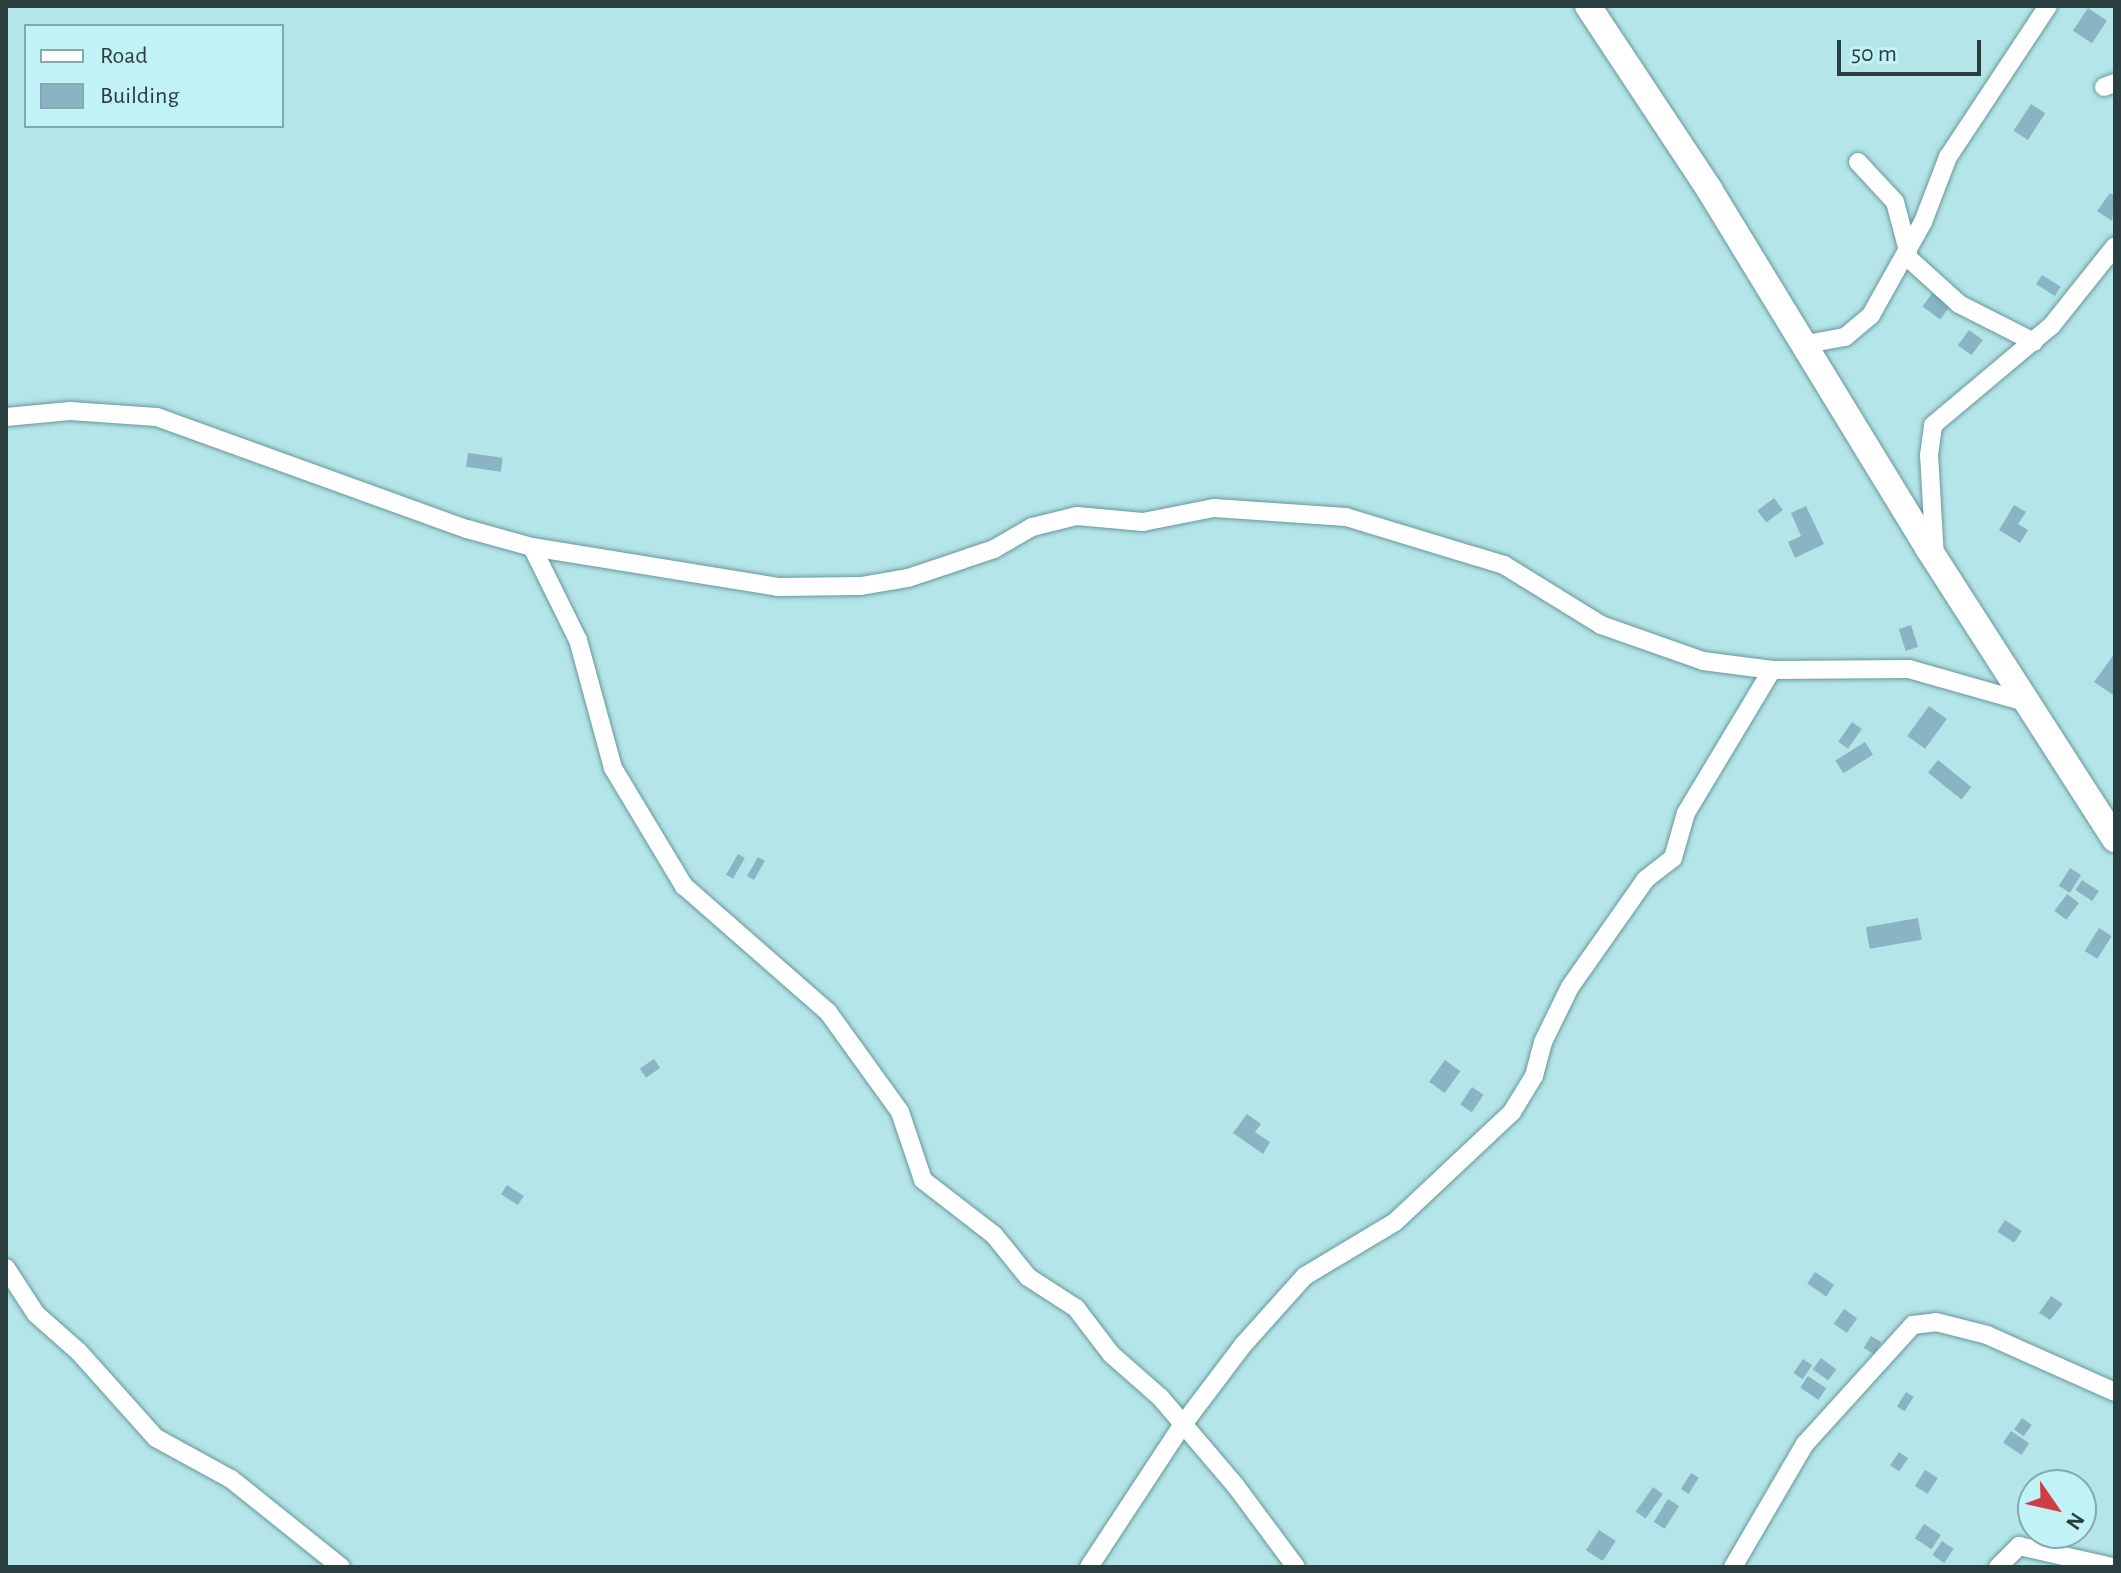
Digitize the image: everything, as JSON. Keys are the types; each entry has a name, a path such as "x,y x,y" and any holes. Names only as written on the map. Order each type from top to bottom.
{"main road":[{"path":"1588,6 1709,189 1801,345 1850,414 1935,558 2115,839"}],"street":[{"path":"1801,345 1824,344 1856,331 1880,302 1907,253 1948,157 2048,6"},
{"path":"1858,162 1895,202 1907,253 1972,313 2034,342"},
{"path":"1935,558 1929,455 1933,425 2034,342 2115,246"},
{"path":"6,417 119,411 180,423 467,529 532,547 744,583 821,589 923,574 994,549 1032,527 1077,516 1143,522 1214,508 1346,517 1504,565 1601,625 1703,661 1772,670 1909,669 2025,702"},
{"path":"532,547 578,640 613,768 678,877 698,901 828,1012 867,1060 900,1112 923,1180 994,1235 1028,1277 1076,1308 1111,1354 1160,1397 1181,1427 1235,1485 1296,1567"},
{"path":"1089,1567 1181,1427 1243,1345 1305,1276 1395,1222 1512,1112 1534,1076 1548,1028 1570,987 1646,879 1673,858 1686,813 1772,670"},
{"path":"6,1268 36,1314 79,1352 156,1438 231,1479 341,1567"},
{"path":"1733,1567 1805,1444 1913,1325 1936,1322 1987,1335 2115,1392"},
{"path":"1998,1567 2019,1546 2112,1567"}],"building":[{"path":"2088,8 2107,21 2092,43 2073,30"},
{"path":"2031,104 2045,113 2028,140 2014,131"},
{"path":"2110,193 2115,196 2112,221 2097,211"},
{"path":"2042,275 2061,287 2055,296 2036,284"},
{"path":"1933,292 1951,305 1940,319 1922,307"},
{"path":"1969,330 1983,340 1972,355 1958,345"},
{"path":"468,453 503,458 501,472 466,467"},
{"path":"1774,498 1783,510 1766,523 1757,511"},
{"path":"2014,505 2026,512 2018,524 2028,530 2020,543 1999,530"},
{"path":"1806,506 1824,544 1795,558 1788,542 1801,536 1791,513"},
{"path":"1911,625 1918,647 1906,651 1899,629"},
{"path":"2115,653 2115,696 2094,682"},
{"path":"1929,706 1947,719 1925,749 1907,736"},
{"path":"1852,722 1862,729 1848,749 1838,742"},
{"path":"1865,742 1873,755 1843,773 1835,761"},
{"path":"1938,760 1971,787 1961,799 1928,772"},
{"path":"738,854 745,858 733,879 726,875"},
{"path":"758,857 765,861 754,880 747,876"},
{"path":"2070,868 2081,875 2070,893 2059,886"},
{"path":"2082,880 2099,891 2092,901 2075,890"},
{"path":"2067,894 2079,903 2066,920 2054,911"},
{"path":"1918,918 1922,940 1870,949 1866,927"},
{"path":"2099,928 2112,936 2097,959 2085,951"},
{"path":"654,1059 660,1068 646,1078 640,1069"},
{"path":"1445,1060 1460,1071 1445,1093 1429,1082"},
{"path":"1472,1087 1484,1095 1472,1112 1460,1104"},
{"path":"1247,1114 1261,1124 1255,1132 1270,1142 1263,1154 1233,1133"},
{"path":"507,1185 524,1196 518,1205 501,1194"},
{"path":"2005,1220 2022,1231 2014,1243 1997,1232"},
{"path":"1815,1272 1834,1285 1826,1296 1807,1284"},
{"path":"2051,1296 2063,1304 2050,1320 2039,1313"},
{"path":"1844,1309 1857,1318 1847,1333 1834,1324"},
{"path":"1871,1336 1881,1342 1874,1354 1864,1348"},
{"path":"1821,1358 1836,1369 1828,1380 1813,1369"},
{"path":"1803,1359 1812,1365 1803,1379 1793,1373"},
{"path":"1808,1376 1826,1388 1818,1400 1800,1388"},
{"path":"1906,1392 1914,1397 1905,1411 1897,1406"},
{"path":"2022,1418 2032,1425 2024,1436 2014,1429"},
{"path":"2011,1431 2029,1443 2021,1455 2003,1443"},
{"path":"1899,1452 1908,1458 1899,1471 1890,1465"},
{"path":"1925,1470 1938,1478 1928,1494 1915,1486"},
{"path":"1691,1473 1699,1478 1689,1494 1681,1489"},
{"path":"1653,1487 1663,1494 1646,1518 1636,1512"},
{"path":"1668,1499 1679,1506 1665,1529 1654,1522"},
{"path":"1924,1524 1941,1535 1932,1549 1915,1538"},
{"path":"1599,1530 1616,1541 1603,1561 1586,1550"},
{"path":"1942,1541 1954,1549 1944,1563 1932,1555"}]}
